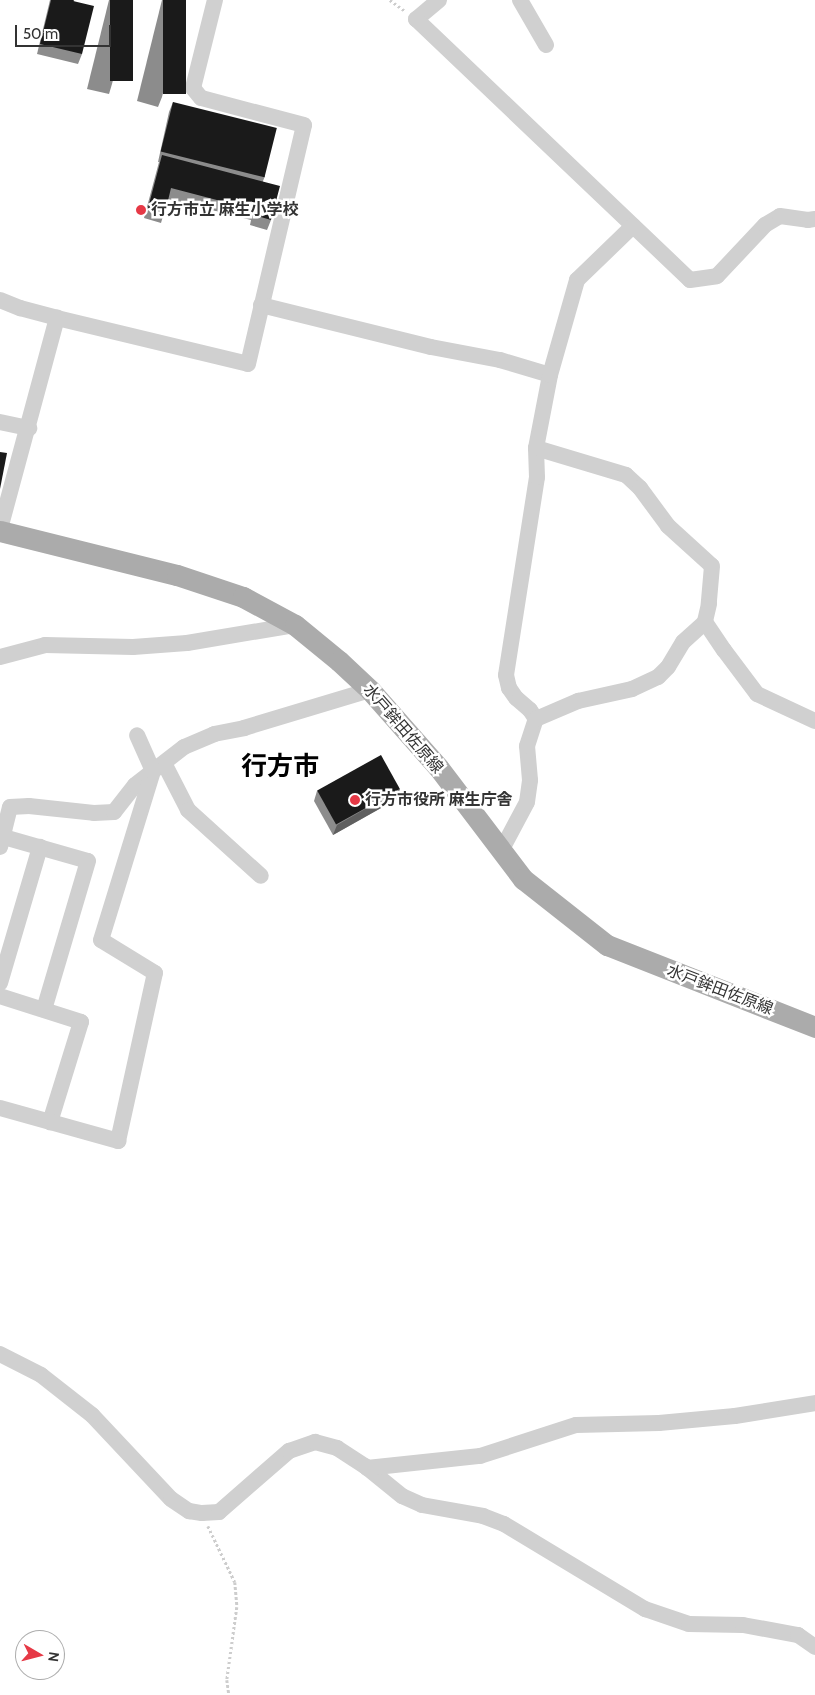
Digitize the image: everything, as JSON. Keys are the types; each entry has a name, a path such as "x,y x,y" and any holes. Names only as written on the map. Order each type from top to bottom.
{"main road":[{"name":"水戸鉾田佐原線","path":"0,530 178,574 242,597 295,626 339,661 370,690 438,767 523,879 607,945 815,1027"}],"street":[{"path":"0,300 20,308 57,318 248,364 304,125 201,98 193,88 215,0"},
{"path":"438,0 416,19 536,130 690,280 716,276 765,226 780,216 808,220 815,219"},
{"path":"520,0 546,45"},
{"path":"536,719 509,688 506,675 537,477 536,448 550,375 577,280 633,226"},
{"path":"262,306 431,347 500,360 550,375"},
{"path":"0,530 29,428 57,318"},
{"path":"0,422 29,428"},
{"path":"501,850 527,802 530,780 527,746 536,719 578,700 632,689 658,677 668,667 683,642 705,622 709,604 712,566 668,526 640,488 626,476 536,448"},
{"path":"705,622 757,694 815,721"},
{"path":"0,657 44,645 133,647 187,643 295,626"},
{"path":"44,1010 88,860 40,847 1,840 10,807 29,806 114,812 135,785 184,747 214,734 244,728 370,690"},
{"path":"137,735 188,810 261,876"},
{"path":"0,1108 118,1141 155,973 101,940 158,767"},
{"path":"0,983 40,847"},
{"path":"0,996 81,1022 50,1122"},
{"path":"0,1354 42,1375 92,1415 171,1499 189,1511 202,1514 218,1512 289,1451 315,1442 337,1448 367,1468 402,1496 422,1505 482,1516 504,1524 645,1608 690,1624 743,1625 798,1635 815,1647"},
{"path":"367,1468 480,1456 576,1425 659,1423 735,1416 815,1403"}],"path":[{"path":"390,0 416,19"},
{"path":"202,1514 234,1582 237,1607 227,1680 229,1695"}],"building":[{"path":"51,0 74,0 94,6 82,54 40,44"},
{"path":"110,0 133,0 133,81 110,81"},
{"path":"163,0 186,0 186,94 163,94"},
{"path":"173,102 277,128 264,177 161,151"},
{"path":"162,155 280,186 271,220 254,215 255,210 171,188 165,213 148,208"},
{"path":"0,452 7,453 0,489"},
{"name":"行方市役所 麻生庁舎","path":"381,755 400,789 336,825 317,790"}],"place":[{"name":"行方市立 麻生小学校","path":"141,210"},
{"name":"行方市役所 麻生庁舎","path":"355,800"}],"district":[{"name":"行方市","path":"280,767"}]}
